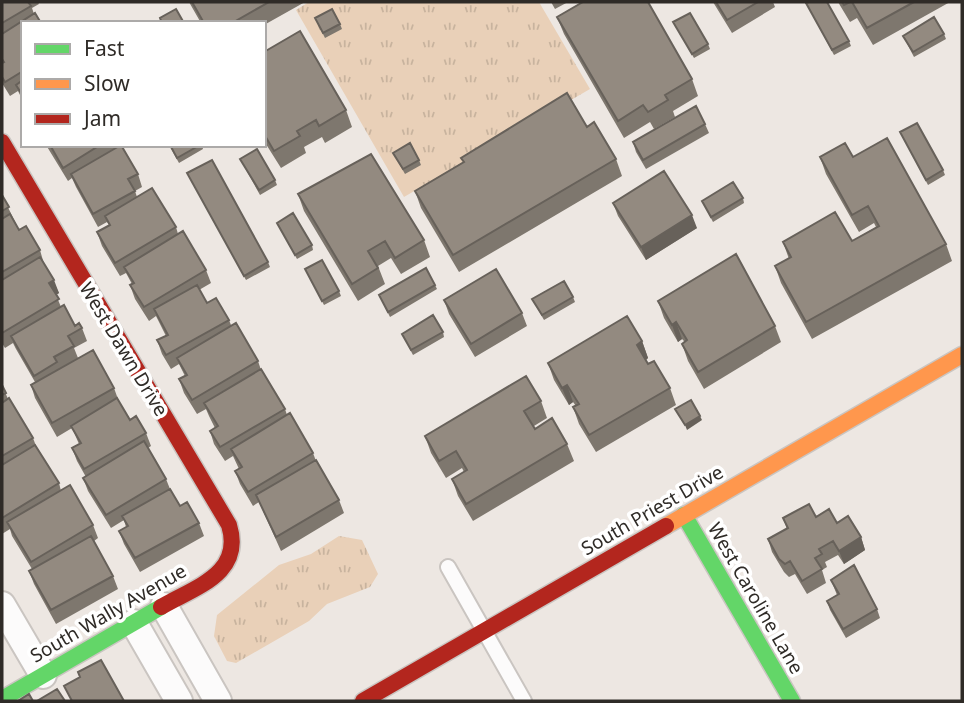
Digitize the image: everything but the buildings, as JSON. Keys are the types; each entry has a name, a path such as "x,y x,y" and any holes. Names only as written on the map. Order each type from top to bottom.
{"street":[{"name":"West Dawn Drive","path":"2,142 229,525 235,543 232,559"},
{"name":"South Priest Drive","path":"363,701 962,355"},
{"name":"West Caroline Lane","path":"684,515 792,701"},
{"name":"South Wally Avenue","path":"2,699 221,572 232,559"},
{"path":"2,605 43,675"},
{"path":"164,606 218,701"},
{"path":"134,623 179,701"},
{"path":"164,675 193,658"}],"lane":[{"path":"448,568 524,701"}],"green space":[{"path":"309,2 539,2 590,89 404,197 296,10"},
{"path":"339,536 362,540 378,574 370,587 327,604 309,621 236,663 227,661 214,636 217,615 279,565 311,554"}],"traffic: fast":[{"path":"684,515 792,701"},
{"path":"2,699 161,607"}],"traffic: slow":[{"path":"666,526 962,355"}],"traffic: jam":[{"path":"2,142 229,525 232,542 223,567 201,585 161,607"},
{"path":"363,701 666,526"}]}
